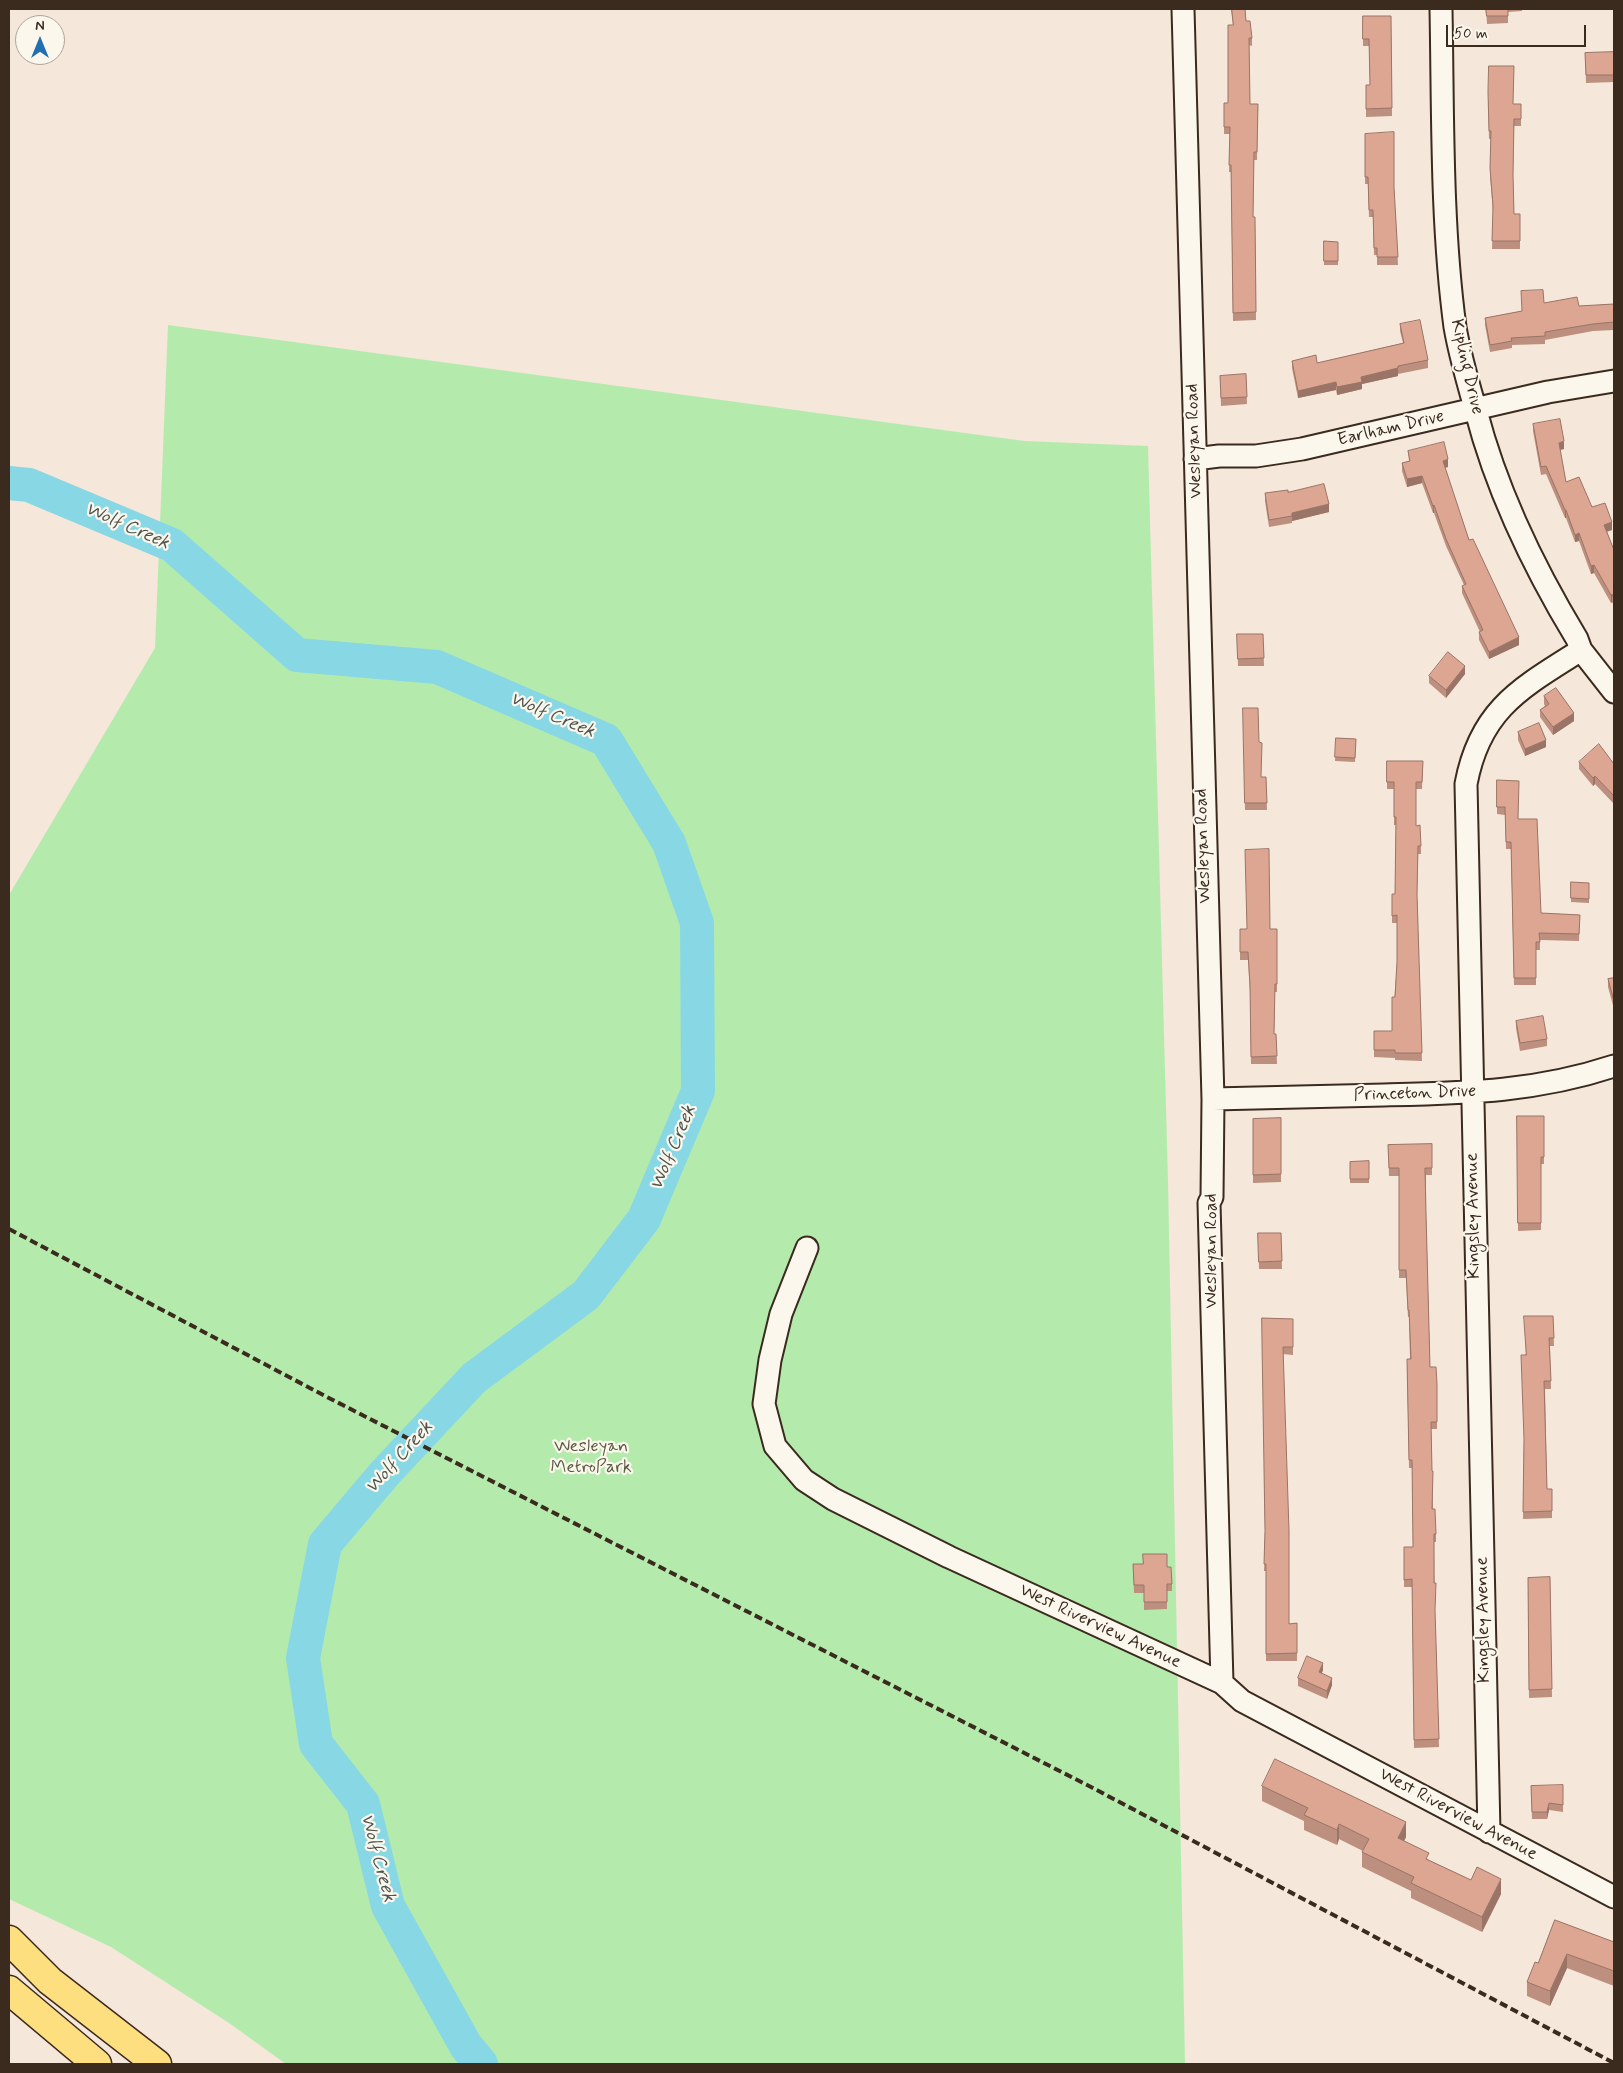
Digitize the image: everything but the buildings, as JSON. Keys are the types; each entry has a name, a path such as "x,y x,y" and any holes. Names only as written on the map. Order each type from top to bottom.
{"main road":[{"path":"9,1940 50,1981 157,2064"},
{"path":"9,1990 97,2064"}],"street":[{"name":"Wesleyan Road","path":"1183,9 1212,1099 1212,1197 1209,1202 1222,1683"},
{"name":"Kipling Drive","path":"1441,9 1445,197 1450,273 1456,328 1467,385 1482,435 1512,514 1532,558 1577,639 1581,650 1614,692"},
{"name":"Earlham Drive","path":"1195,459 1218,456 1256,456 1302,449 1548,392 1614,380"},
{"name":"Kingsley Avenue","path":"1489,1832 1466,784 1478,742 1489,722 1505,702 1535,679 1581,650"},
{"name":"Princeton Drive","path":"1212,1099 1472,1093 1539,1085 1587,1075 1614,1066"},
{"name":"West Riverview Avenue","path":"808,1248 780,1314 770,1360 764,1404 775,1446 804,1480 833,1499 949,1557 1222,1683 1242,1701 1614,1897"}],"green space":[{"name":"Wesleyan MetroPark","path":"168,325 1024,441 1148,446 1168,1181 1185,2064 286,2064 229,2023 111,1947 9,1899 9,895 155,648"}],"waterway":[{"name":"Wolf Creek","path":"9,483 29,485 172,545 297,655 437,667 606,740 669,843 697,923 698,1091 644,1219 586,1295 474,1378 385,1473 325,1544 303,1658 316,1744 363,1804 388,1906 466,2046 481,2064"}],"railway":[{"path":"9,1229 325,1396 1091,1787 1614,2063"}]}
